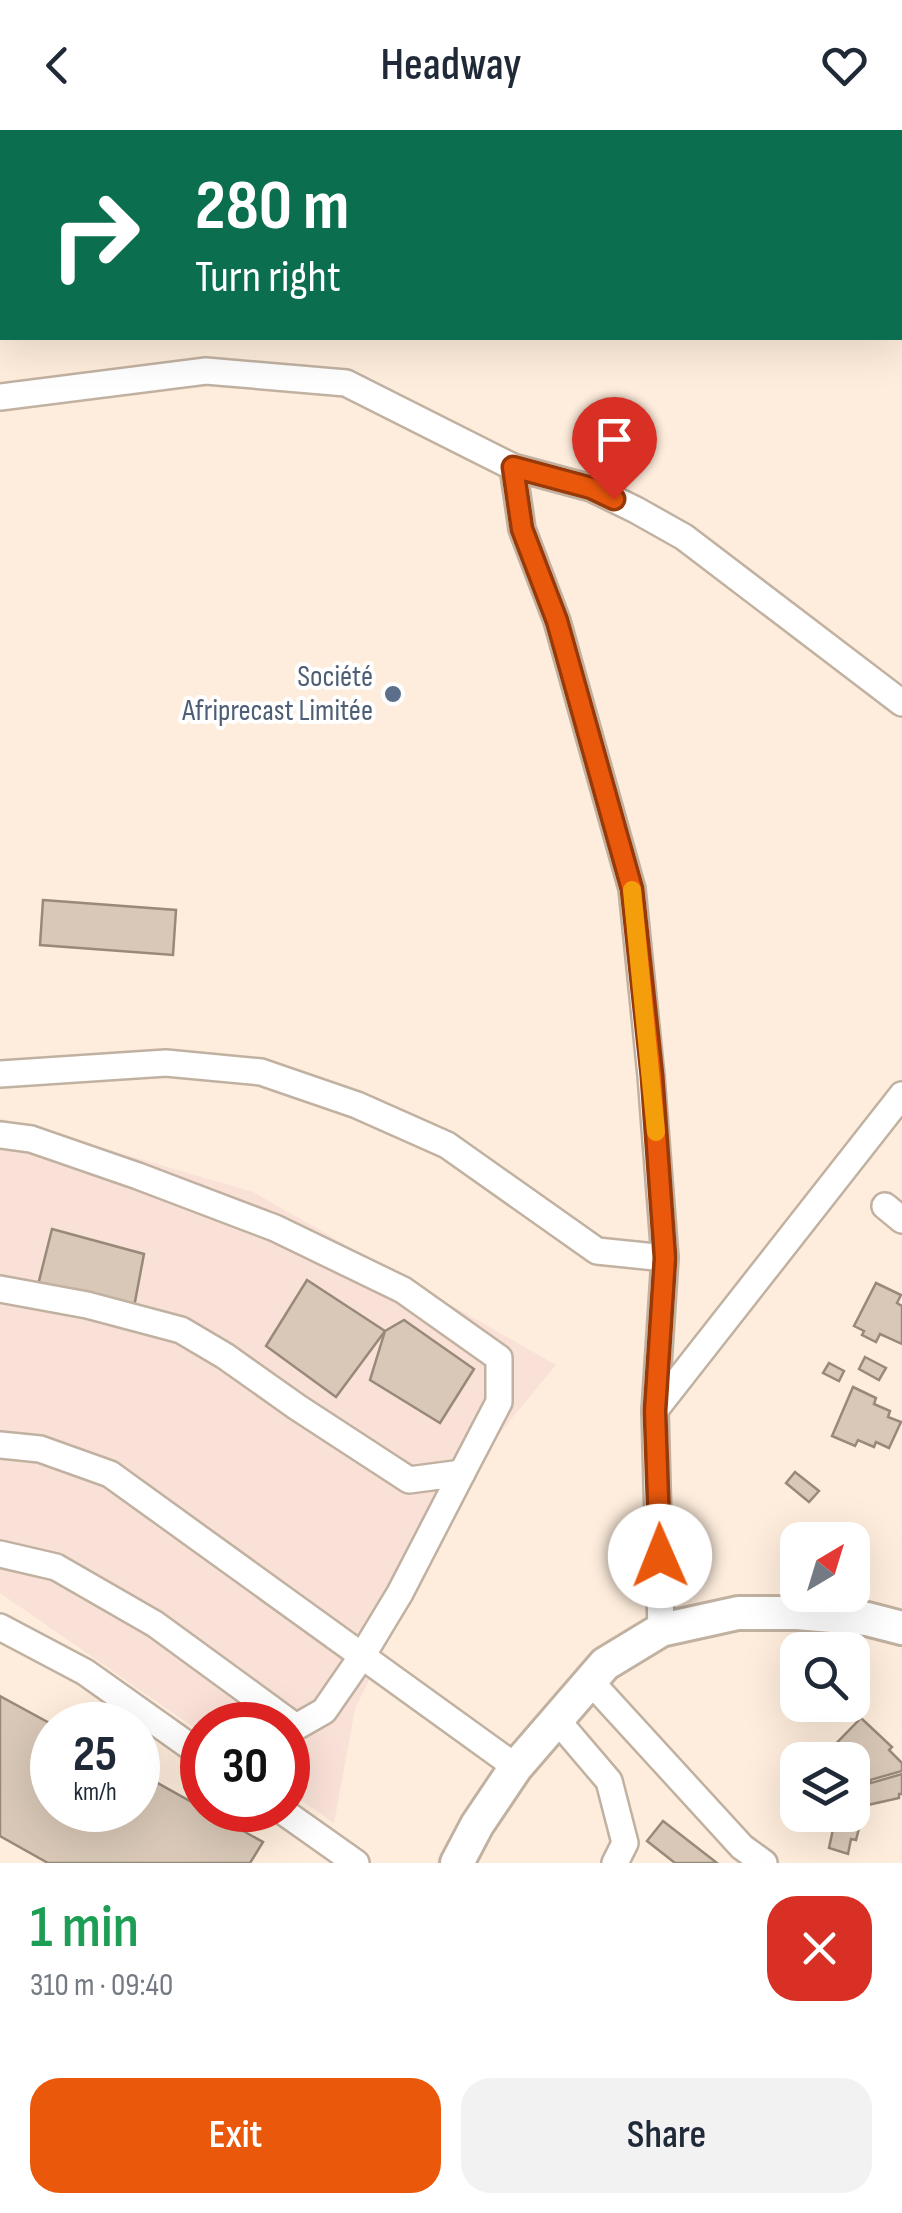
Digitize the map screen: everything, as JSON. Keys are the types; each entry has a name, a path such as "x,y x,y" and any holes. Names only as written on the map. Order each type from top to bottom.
{"main road":[{"path":"457,1863 516,1766 605,1664 661,1630 738,1612 867,1619 901,1626"}],"street":[{"path":"0,396 206,371 346,383 513,467 591,488 684,537 902,703"},
{"path":"513,467 522,529 557,621 632,889 652,1076 665,1258 655,1411 661,1630"},
{"path":"0,1074 166,1063 261,1072 357,1105 447,1145 597,1251 665,1258"},
{"path":"655,1411 902,1096"},
{"path":"0,1136 30,1139 275,1228 403,1290 499,1358 499,1402 400,1593 324,1711 296,1727 155,1624 56,1567 0,1554"},
{"path":"0,1290 87,1305 181,1330 410,1480 462,1472"},
{"path":"0,1445 40,1449 110,1474 516,1766"},
{"path":"0,1627 85,1672 180,1739"},
{"path":"590,1682 742,1847 764,1863"},
{"path":"557,1720 609,1781 625,1843 615,1863"},
{"path":"310,1830 356,1863"}],"shaded area":[{"path":"0,1118 253,1192 556,1365 475,1463 355,1709 334,1823 310,1806 310,1702 180,1702 180,1718 0,1593"}],"building":[{"path":"43,900 176,910 173,955 40,945"},
{"path":"52,1229 144,1254 134,1307 38,1285"},
{"path":"307,1280 385,1331 336,1397 266,1346"},
{"path":"876,1283 901,1295 897,1303 902,1306 902,1344 880,1334 876,1342 854,1326"},
{"path":"404,1320 474,1369 440,1423 370,1380 385,1331"},
{"path":"865,1357 886,1368 879,1380 859,1369"},
{"path":"829,1363 844,1371 839,1381 823,1373"},
{"path":"853,1387 876,1398 874,1404 890,1411 888,1417 901,1422 889,1448 858,1440 855,1446 832,1436"},
{"path":"795,1472 819,1491 809,1502 786,1483"},
{"path":"0,1696 30,1712 30,1832 160,1832 160,1784 180,1796 180,1832 245,1832 263,1842 250,1863 48,1863 0,1836"},
{"path":"857,1722 865,1722 892,1747 889,1750 902,1763 902,1771 870,1780 870,1742 838,1742"},
{"path":"902,1774 899,1798 870,1805 870,1780 871,1783"},
{"path":"663,1821 717,1863 675,1863 647,1841"},
{"path":"832,1832 858,1832 856,1840 851,1839 848,1854 829,1848"}],"slow traffic":[{"path":"632,890 656,1132"}],"place":[{"name":"Société Afriprecast Limitée","path":"393,694"}],"route":[{"path":"614,499 591,488 513,467 522,529 557,621 632,889 652,1076 665,1258 655,1411 660,1556"}]}
